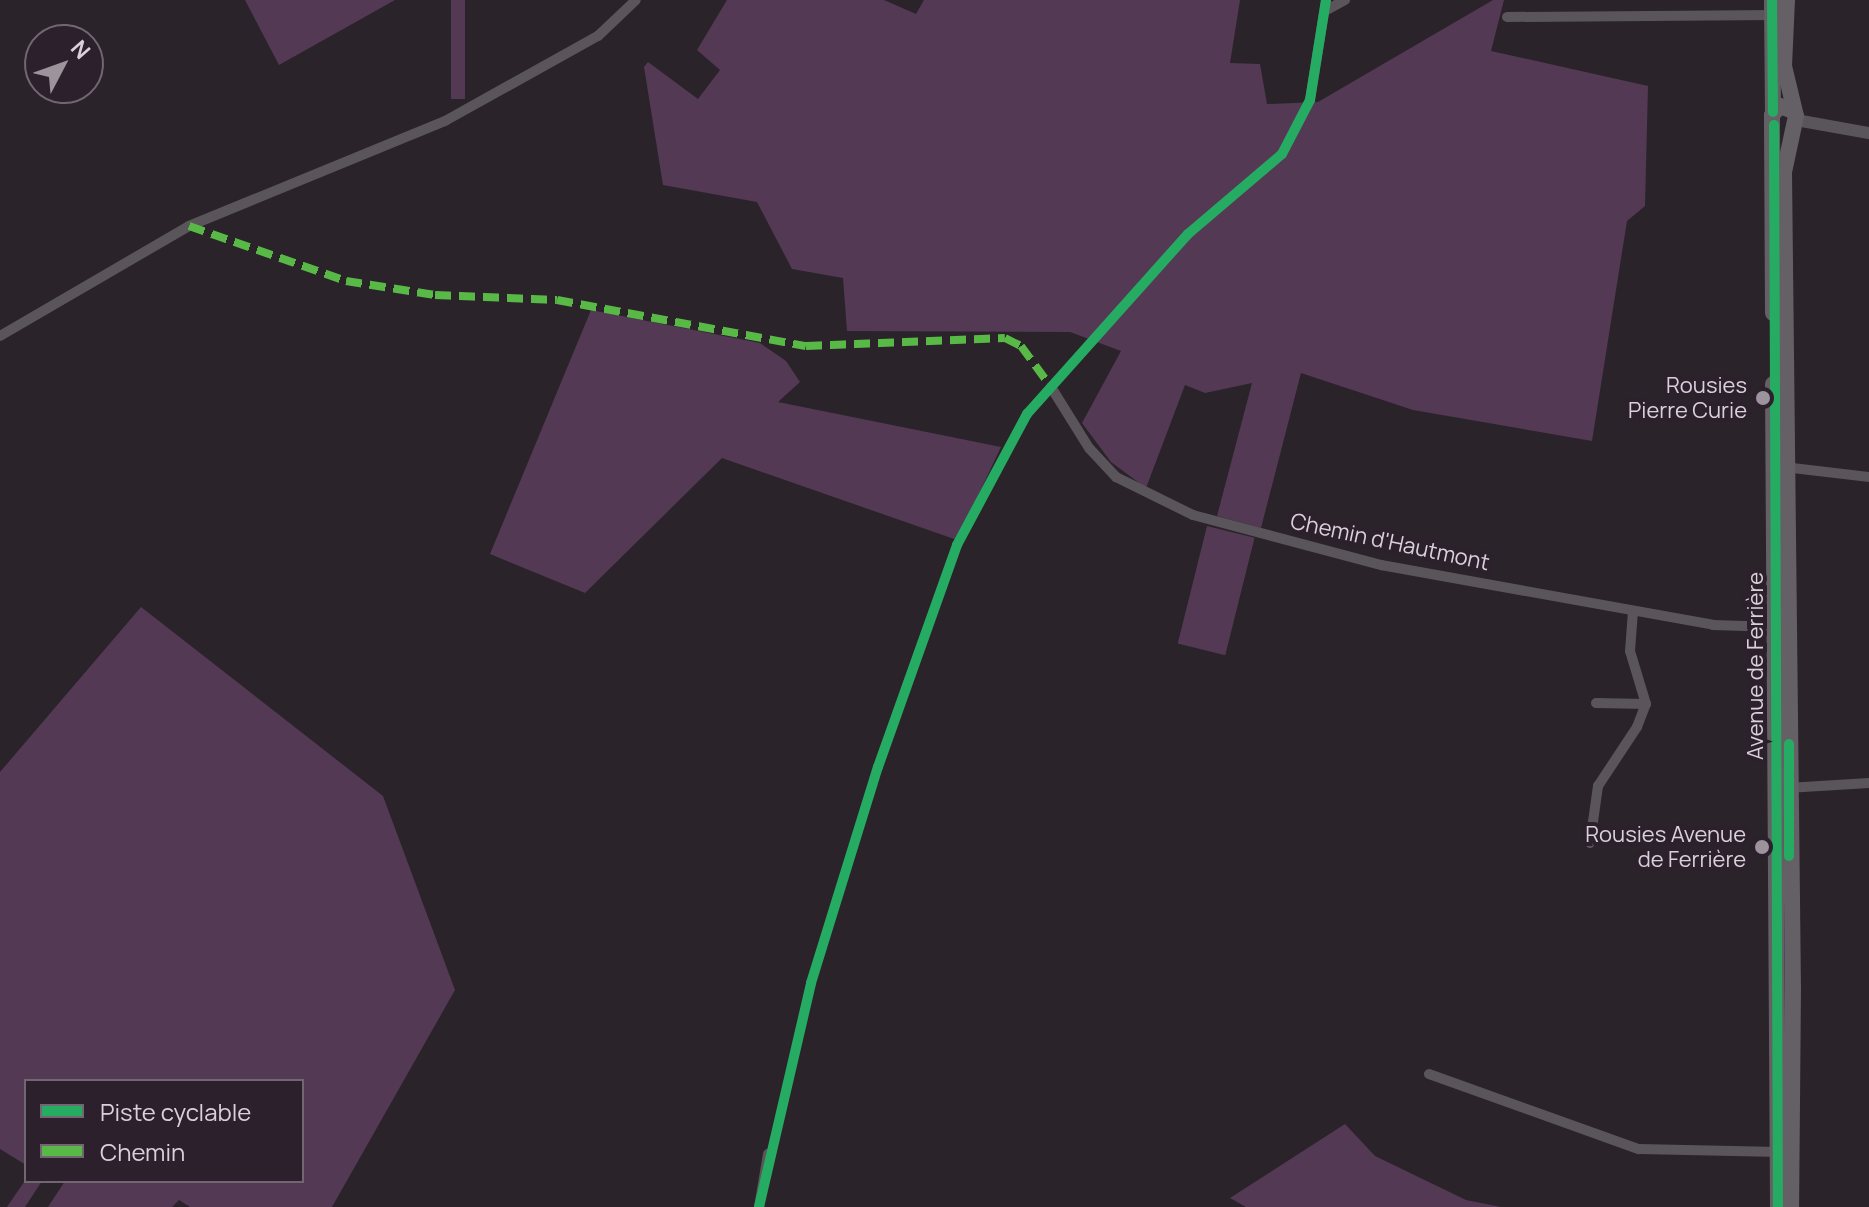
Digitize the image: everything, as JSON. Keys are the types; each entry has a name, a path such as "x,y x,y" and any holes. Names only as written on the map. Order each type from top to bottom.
{"main road":[{"name":"Avenue de Ferrière","path":"1779,8 1785,119 1782,632 1786,1153 1791,1207"},
{"name":"Avenue de Ferrière","path":"1782,632 1788,613 1785,467"},
{"name":"Avenue de Ferrière","path":"1778,1207 1786,1153"}],"street":[{"path":"0,336 189,226 445,121 598,36 636,0"},
{"path":"1310,100 1326,5 1345,0"},
{"path":"1507,17 1779,8"},
{"path":"1785,119 1869,133"},
{"name":"Chemin d'Hautmont","path":"1051,387 1089,448 1116,477 1193,515 1381,565 1713,625 1782,632"},
{"path":"1785,467 1869,477"},
{"path":"1590,843 1598,786 1637,727 1646,704 1630,651 1633,611"},
{"path":"1596,703 1646,704"},
{"path":"1783,790 1869,783"},
{"path":"1429,1074 1639,1149 1786,1153"},
{"path":"759,1207 768,1154"}],"shaded area":[{"path":"245,0 395,0 279,65"},
{"path":"451,0 465,0 465,99 451,99"},
{"path":"727,0 884,0 916,14 924,0 1240,0 1230,63 1260,64 1267,104 1318,102 1493,0 1504,0 1491,51 1648,86 1645,206 1627,221 1592,441 1413,410 1301,373 1261,528 1217,516 1252,383 1205,393 1185,385 1146,488 1111,462 1082,423 1121,351 1070,332 847,331 843,278 792,269 757,202 663,185 644,67 648,62 698,99 720,70 697,50"},
{"path":"591,310 760,343 786,361 800,382 778,402 1001,447 957,540 722,458 585,593 490,554"},
{"path":"1207,526 1255,538 1225,655 1178,643"},
{"path":"141,607 383,796 455,990 332,1207 190,1207 179,1200 172,1207 48,1207 64,1183 304,1183 304,1079 24,1079 24,1164 0,1149 0,772"},
{"path":"1345,1124 1375,1156 1466,1200 1501,1207 1246,1207 1230,1198"},
{"path":"24,1182 41,1183 25,1207 7,1207"}],"marked path":[{"path":"189,226 346,281 435,295 557,300 806,346 1005,338 1021,346 1051,387"}],"cycle path":[{"path":"759,1207 811,983 878,767 957,545 1027,414 1188,234 1282,154 1310,100 1326,0"},
{"path":"1772,0 1773,112"},
{"path":"1774,125 1778,1207"},
{"path":"1789,744 1789,856"}],"place":[{"name":"Rousies Pierre Curie","path":"1763,398"},
{"name":"Rousies Avenue de Ferrière","path":"1762,847"}]}
